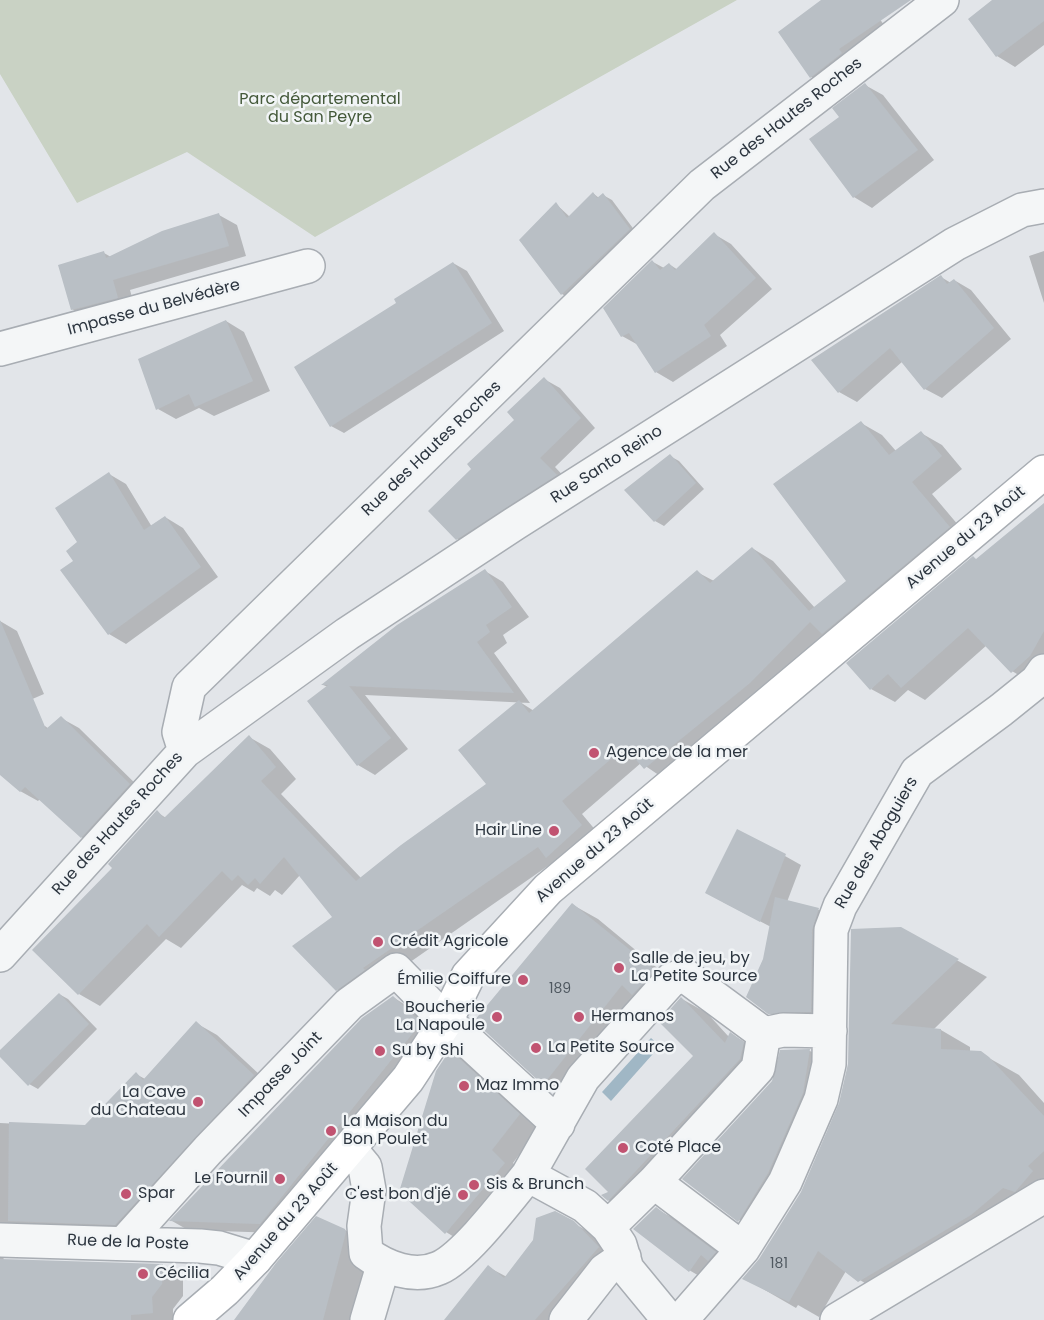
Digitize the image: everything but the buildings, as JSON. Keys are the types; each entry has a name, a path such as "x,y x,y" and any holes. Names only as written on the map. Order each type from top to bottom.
{"street":[{"name":"Rue des Hautes Roches","path":"0,955 185,751 179,732 189,687 702,185 942,0"},
{"name":"Rue Santo Reino","path":"185,751 357,627 746,376 955,244 1022,210 1044,206"},
{"name":"Impasse du Belvédère","path":"0,349 308,266"},
{"name":"Avenue du 23 Août","path":"190,1320 225,1290 255,1259 350,1149 408,1079 446,1021 468,976 548,889 1044,472"},
{"name":"Rue des Abaguiers","path":"681,1320 743,1249 785,1182 821,1099 829,1064 831,930 840,906 917,772 1001,710 1037,681 1044,671"},
{"name":"Impasse Joint","path":"125,1242 208,1150 350,1004 396,970 446,1021"},
{"path":"350,1149 365,1167 369,1190 364,1226 366,1252 383,1266 412,1272 439,1268 470,1244 528,1175 583,1078 671,980 684,975 764,1034 783,1030 830,1031"},
{"path":"446,1021 558,1124"},
{"path":"608,1227 654,1182 758,1068 764,1034"},
{"path":"528,1175 585,1206 608,1227 620,1245 627,1269 669,1320"},
{"path":"654,1182 743,1249"},
{"path":"837,1320 1044,1196"},
{"name":"Rue de la Poste","path":"0,1240 125,1242 219,1248 255,1259"},
{"path":"566,1320 605,1270 624,1257"},
{"path":"367,1320 383,1266"}],"green space":[{"name":"Parc départemental du San Peyre","path":"0,0 737,0 315,237 187,152 77,203 0,74"}],"water":[{"path":"651,1038 660,1046 611,1101 602,1092"}],"place":[{"name":"Agence de la mer","path":"594,753"},
{"name":"Hair Line","path":"554,831"},
{"name":"Crédit Agricole","path":"378,942"},
{"name":"Salle de jeu, by La Petite Source","path":"619,968"},
{"name":"Émilie Coiffure","path":"523,980"},
{"name":"Boucherie La Napoule","path":"497,1017"},
{"name":"Hermanos","path":"579,1017"},
{"name":"La Petite Source","path":"536,1048"},
{"name":"Su by Shi","path":"380,1051"},
{"name":"Maz Immo","path":"464,1086"},
{"name":"La Cave du Chateau","path":"198,1102"},
{"name":"La Maison du Bon Poulet","path":"331,1131"},
{"name":"Coté Place","path":"623,1148"},
{"name":"Le Fournil","path":"280,1179"},
{"name":"Sis & Brunch","path":"474,1185"},
{"name":"Spar","path":"126,1194"},
{"name":"C'est bon d'jé","path":"463,1195"},
{"name":"Cécilia","path":"143,1274"}]}
